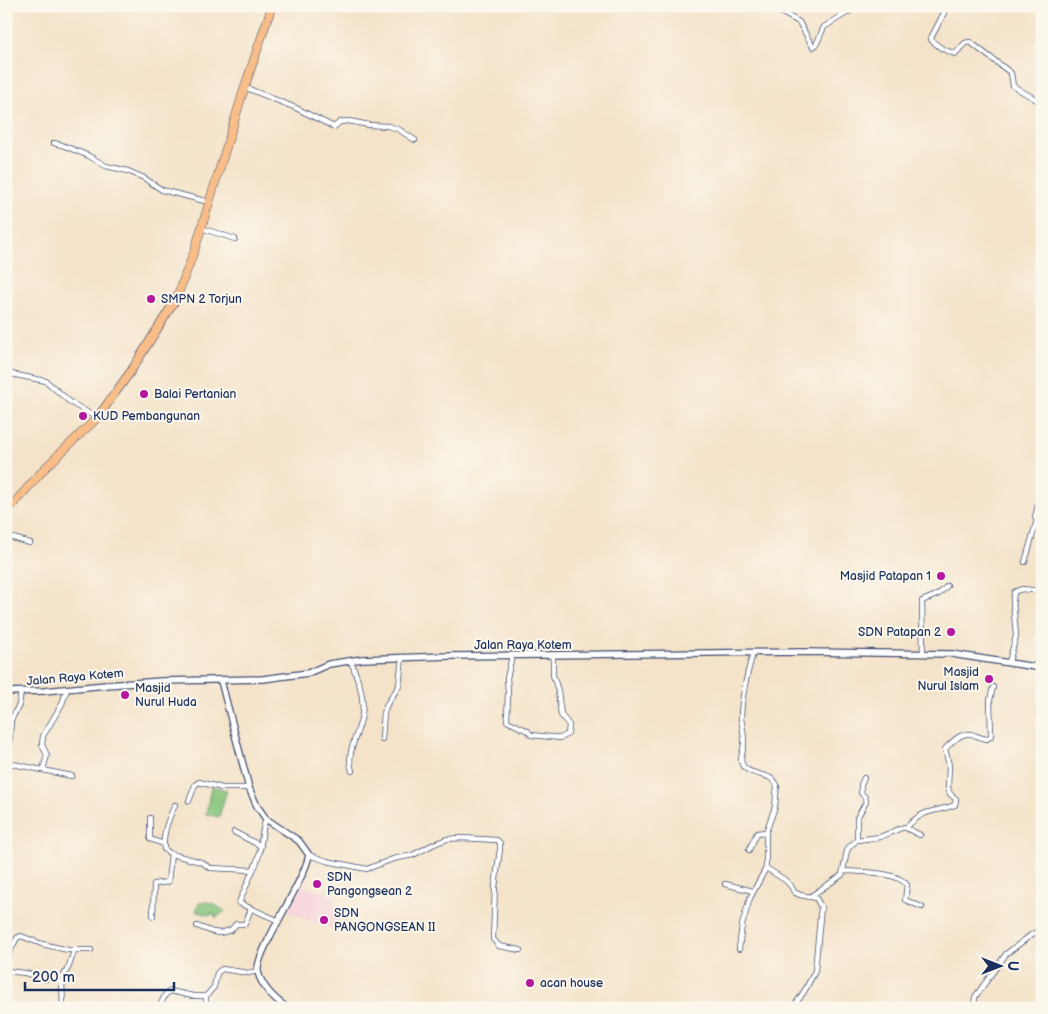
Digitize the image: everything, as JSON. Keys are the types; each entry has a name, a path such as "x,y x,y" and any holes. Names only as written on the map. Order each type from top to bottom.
{"highway":[{"path":"6,512 46,467 97,418 136,364 176,299 202,228 244,87 272,6"}],"street":[{"path":"755,6 777,10"},
{"path":"772,6 799,22 813,47 829,23 858,6"},
{"path":"943,6 944,13 932,41 941,48 955,54 965,43 970,42 1011,73 1013,86 1042,103"},
{"path":"244,87 296,108 334,127 340,122 349,120 369,125 388,126 398,129 415,140"},
{"path":"54,143 89,156 106,166 128,171 144,178 162,190 209,202"},
{"path":"202,228 235,239"},
{"path":"6,373 46,381 70,402 97,418"},
{"path":"1025,562 1039,521 1036,514 1042,489"},
{"path":"6,536 30,543"},
{"path":"923,654 922,601 940,594 947,586"},
{"path":"1010,662 1016,636 1014,592 1022,589 1042,591"},
{"name":"Jalan Raya Kotem","path":"6,692 67,689 127,683 221,681 286,677 308,673 329,664 381,657 803,652 952,654 1042,668"},
{"path":"739,948 742,925 753,892 766,868 766,832 775,807 777,785 772,778 745,769 741,763 744,740 742,710 753,653"},
{"path":"512,656 507,678 506,722 531,734 560,738 568,734 569,725 561,715 558,691 553,676 553,655"},
{"path":"382,739 384,712 399,686 402,657"},
{"path":"351,661 360,686 363,710 352,751 350,766 352,770"},
{"path":"221,681 249,788 257,806 266,819 298,841 309,855 327,861 366,869 413,854 447,839 497,840 500,843 500,849 495,887 493,939 499,946 520,950"},
{"path":"907,828 918,816 924,813 955,805 956,799 950,794 948,788 949,765 945,749 954,740 965,734 988,739 991,736 990,700 993,687"},
{"path":"43,770 47,755 41,740 66,697 67,689"},
{"path":"21,692 18,705 11,720 8,761 10,764 72,776"},
{"path":"1038,713 1042,701"},
{"path":"858,840 857,818 866,802 861,793 861,785 864,778"},
{"path":"189,801 195,785 199,782 222,788 249,788"},
{"path":"175,805 169,820 164,850 171,854 191,858 210,868 253,870"},
{"path":"150,818 150,839 164,844"},
{"path":"266,819 262,830 259,858 239,903 279,920"},
{"path":"811,896 838,879 844,871 846,851 858,840 880,837 900,828 907,828 920,835"},
{"path":"234,832 261,846"},
{"path":"749,850 757,833 766,832"},
{"path":"153,916 154,884 168,882 171,854"},
{"path":"287,1008 270,994 258,971 260,958 308,864 309,855"},
{"path":"766,868 785,880 794,892 816,898 821,907 818,925 817,965 805,990 793,1008"},
{"path":"844,871 872,872 902,881 906,885 905,900 922,907"},
{"path":"725,884 753,892"},
{"path":"197,926 213,932 225,932 236,924 245,924 251,909"},
{"path":"974,1008 975,997 1006,954 1042,929"},
{"path":"6,960 8,951 21,936 74,951 91,950"},
{"path":"63,1008 62,979 74,951"},
{"path":"206,1008 206,996 214,987 217,972 222,969 243,973 258,971"},
{"path":"6,971 25,973 46,979"},
{"path":"159,1008 170,991 193,996 206,996"}],"shaded area":[{"name":"SDN PANGONGSEAN II","path":"299,885 335,895 333,906 342,909 334,930 286,911"}],"green space":[{"path":"211,786 227,790 219,817 206,814"},
{"path":"207,902 225,911 216,918 214,914 208,915 196,911 199,903"}],"place":[{"name":"SMPN 2 Torjun","path":"151,299"},
{"name":"Balai Pertanian","path":"144,394"},
{"name":"KUD Pembangunan","path":"83,416"},
{"name":"Masjid Patapan 1","path":"941,576"},
{"name":"SDN Patapan 2","path":"951,632"},
{"name":"Masjid Nurul Islam","path":"989,679"},
{"name":"Masjid Nurul Huda","path":"125,695"},
{"name":"SDN Pangongsean 2","path":"317,884"},
{"name":"SDN PANGONGSEAN II","path":"324,920"},
{"name":"acan house","path":"530,983"}]}
